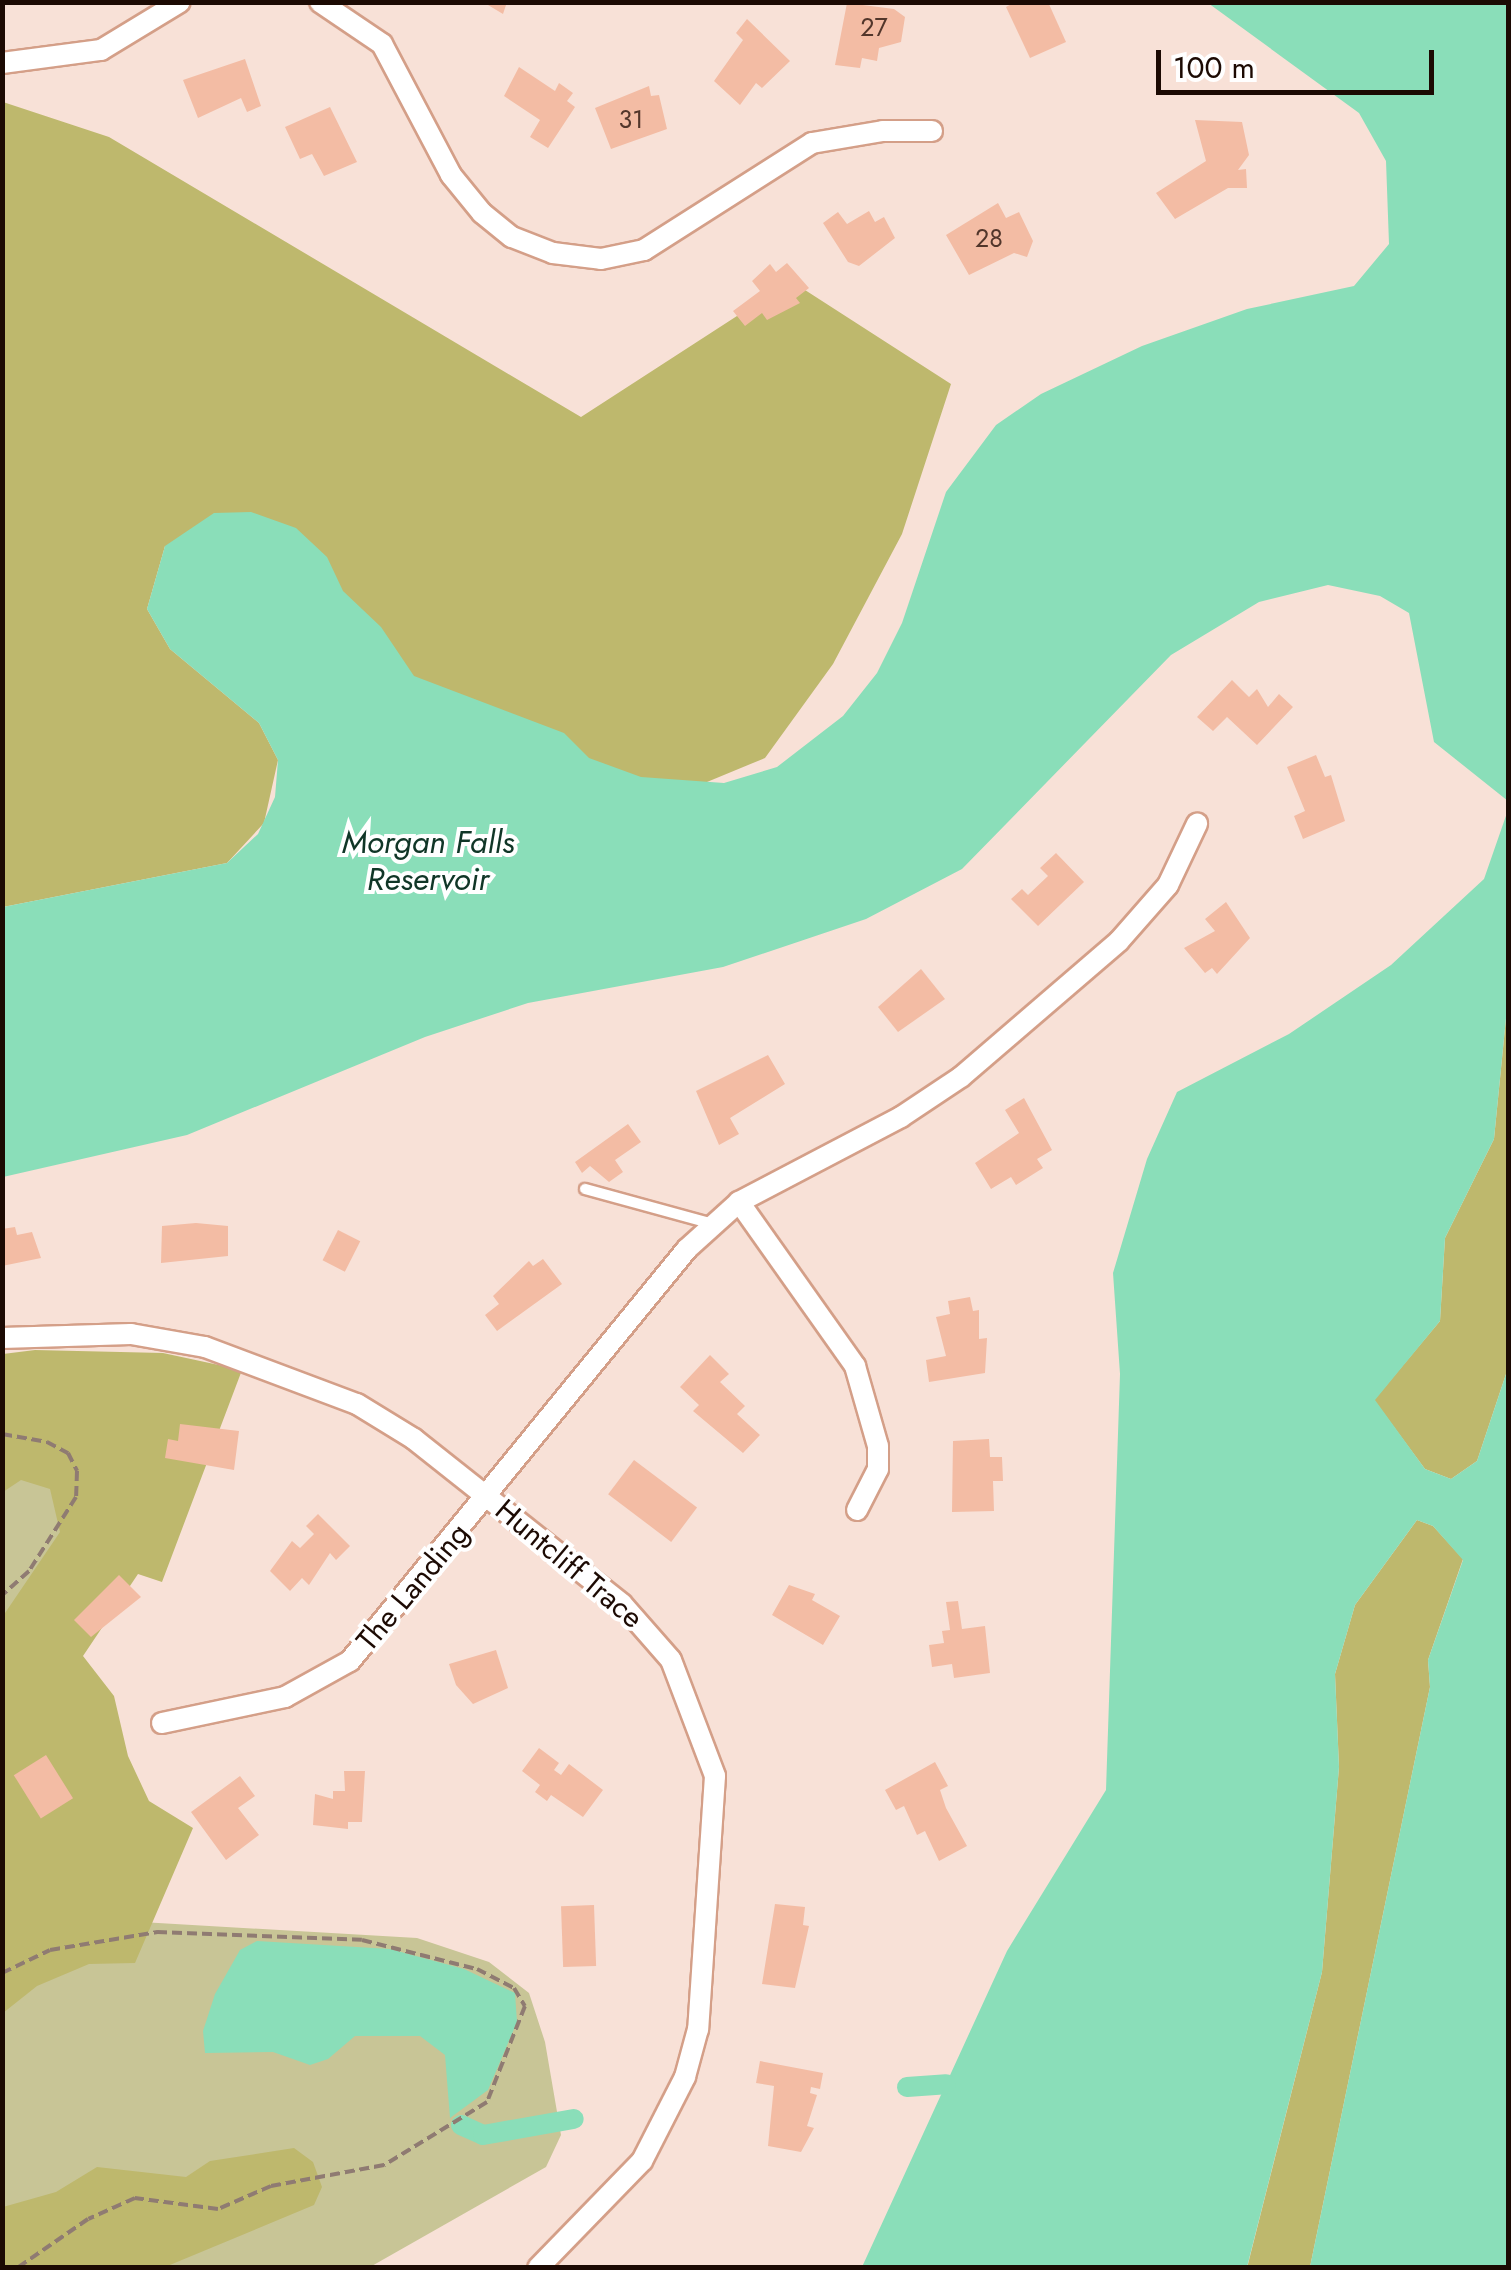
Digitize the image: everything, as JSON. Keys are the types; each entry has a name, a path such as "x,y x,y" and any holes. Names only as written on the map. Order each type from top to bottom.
{"street":[{"path":"2,64 101,50 180,2"},
{"path":"320,2 382,44 451,175 482,213 512,237 563,256 601,258 644,250 812,144 883,130 932,130"},
{"name":"The Landing","path":"162,1722 285,1697 350,1661 488,1496 652,1287 714,1224 739,1202 901,1117 961,1077 1119,942 1168,884 1197,824"},
{"path":"739,1202 854,1366 878,1446 878,1469 856,1510"},
{"name":"Huntcliff Trace","path":"2,1338 131,1334 272,1367 357,1404 488,1496 649,1632 688,1690 716,1776 698,2029 685,2078 642,2161 538,2268"}],"lane":[{"path":"585,1189 714,1224"}],"path":[{"path":"2,1434 48,1442 68,1454 77,1472 76,1497 28,1571 2,1595"},
{"path":"2,1974 50,1950 157,1932 362,1940 478,1970 523,1996 522,2023 487,2102 384,2165 271,2186 218,2209 135,2198 88,2219 16,2268"}],"shaded area":[{"path":"3,102 109,137 581,417 791,281 951,384 902,534 833,664 765,758 678,794 515,741 165,546 147,609 170,649 259,723 278,760 264,823 227,863 3,907"},
{"path":"1508,998 1508,1368 1477,1461 1451,1479 1425,1469 1374,1400 1440,1321 1445,1238 1494,1139"},
{"path":"35,1350 163,1353 242,1370 162,1582 138,1574 83,1656 114,1696 128,1756 149,1801 193,1828 135,1963 89,1964 37,1986 3,2013 3,1616 60,1532 50,1489 21,1480 3,1492 3,1354"},
{"path":"3,1421 84,1497 3,1696"},
{"path":"1417,1520 1433,1526 1463,1559 1428,1660 1430,1687 1310,2267 1247,2268 1322,1972 1339,1767 1335,1674 1355,1605"},
{"path":"2,1880 141,1922 417,1938 489,1962 529,1993 545,2042 561,2135 546,2167 370,2267 3,2267"},
{"path":"294,2148 313,2162 322,2187 314,2205 165,2267 3,2267 3,2207 56,2192 97,2167 186,2177 210,2161"}],"water":[{"name":"Morgan Falls Reservoir","path":"1208,3 1508,3 1508,801 1434,742 1409,613 1380,596 1328,585 1259,602 1171,655 962,869 866,919 723,967 528,1003 425,1037 187,1135 3,1177 3,907 227,863 258,834 275,797 278,760 259,723 170,649 147,609 165,546 214,513 251,512 296,528 327,557 343,591 381,627 414,676 564,733 589,758 641,777 724,783 777,767 843,716 877,673 902,623 946,492 996,425 1041,394 1142,346 1247,309 1354,286 1389,244 1386,161 1359,113"},
{"path":"1508,810 1508,998 1494,1139 1445,1238 1440,1321 1375,1400 1425,1469 1451,1479 1477,1461 1508,1368 1508,2267 1310,2267 1430,1687 1428,1660 1463,1560 1433,1526 1417,1520 1355,1605 1335,1674 1339,1767 1322,1972 1247,2267 862,2267 1007,1951 1106,1790 1120,1374 1113,1273 1147,1159 1177,1092 1289,1034 1391,965 1484,879"},
{"path":"257,1941 390,1949 464,1969 515,1993 517,2022 488,2090 450,2118 445,2055 420,2036 355,2036 328,2059 310,2065 273,2052 205,2053 203,2031 215,1994 240,1950"}],"building":[{"path":"483,2 507,2 503,14"},
{"path":"1015,2 1048,2 1066,42 1030,58 1006,7"},
{"path":"847,3 894,9 905,17 901,42 879,48 877,61 862,58 860,68 835,65"},
{"path":"747,19 790,61 762,88 756,83 740,105 714,81 743,40 736,33"},
{"path":"245,59 261,106 247,112 241,98 198,118 183,80"},
{"path":"519,67 555,91 559,83 573,93 567,101 575,107 548,148 530,137 540,120 504,96"},
{"path":"649,86 651,96 659,95 667,129 611,149 595,108"},
{"path":"330,107 357,162 324,176 312,154 300,159 285,127"},
{"path":"1195,120 1242,122 1249,155 1238,170 1246,169 1247,188 1228,188 1175,219 1156,193 1206,161"},
{"path":"998,203 1006,218 1019,212 1033,241 1027,257 1014,253 969,275 946,235"},
{"path":"869,211 875,222 884,217 895,238 859,266 848,262 823,223 838,212 847,224"},
{"path":"787,263 809,288 796,298 800,303 767,320 762,313 745,326 733,311 760,291 752,281 770,264 776,272"},
{"path":"1232,680 1249,697 1257,689 1268,707 1279,694 1293,707 1257,745 1227,717 1213,731 1197,717"},
{"path":"1316,755 1325,777 1331,775 1345,821 1303,839 1294,816 1305,811 1287,767"},
{"path":"1056,853 1084,882 1038,926 1011,899 1022,889 1028,895 1048,876 1040,868"},
{"path":"1226,902 1250,938 1217,974 1212,968 1205,973 1184,948 1215,931 1205,919"},
{"path":"921,969 945,999 898,1032 878,1007"},
{"path":"768,1055 785,1084 730,1118 739,1134 719,1145 696,1091"},
{"path":"1024,1098 1052,1150 1037,1159 1043,1168 1016,1185 1011,1177 991,1189 975,1163 1019,1133 1005,1110"},
{"path":"628,1124 641,1142 615,1160 623,1172 609,1182 590,1166 582,1173 575,1162"},
{"path":"162,1226 228,1226 228,1256 161,1263"},
{"path":"15,1227 17,1235 32,1232 41,1258 2,1266 2,1229"},
{"path":"338,1230 360,1241 345,1272 323,1260"},
{"path":"543,1259 562,1284 497,1331 485,1315 499,1304 493,1296 529,1261 533,1266"},
{"path":"970,1297 973,1311 979,1310 979,1339 987,1338 985,1373 929,1382 926,1360 946,1356 936,1317 950,1314 948,1301"},
{"path":"710,1355 729,1374 720,1382 745,1406 737,1414 760,1435 743,1453 693,1411 699,1405 680,1387"},
{"path":"180,1424 239,1431 234,1470 165,1458 168,1439 178,1441"},
{"path":"989,1439 990,1457 1002,1457 1003,1481 993,1481 994,1511 952,1512 953,1441"},
{"path":"634,1460 697,1508 671,1542 608,1494"},
{"path":"318,1514 350,1546 336,1560 330,1553 309,1585 302,1578 290,1591 270,1571 292,1541 300,1548 314,1534 306,1526"},
{"path":"119,1575 141,1597 91,1637 74,1620"},
{"path":"789,1585 815,1594 812,1600 840,1616 823,1645 772,1615"},
{"path":"958,1601 962,1629 985,1626 990,1673 954,1678 952,1664 932,1667 929,1645 944,1643 942,1631 950,1630 946,1602"},
{"path":"496,1650 508,1688 473,1704 456,1685 449,1664"},
{"path":"539,1748 559,1763 554,1770 561,1775 569,1764 603,1790 583,1817 551,1795 547,1801 535,1792 540,1785 522,1771"},
{"path":"46,1755 73,1798 41,1818 14,1775"},
{"path":"935,1762 948,1786 940,1790 946,1808 967,1846 939,1861 925,1831 917,1835 904,1806 896,1810 885,1790"},
{"path":"344,1771 365,1771 362,1822 348,1822 348,1829 313,1825 315,1794 333,1799 333,1791 345,1791"},
{"path":"240,1776 255,1796 238,1808 259,1835 226,1860 191,1812"},
{"path":"775,1904 805,1907 803,1925 809,1926 795,1988 762,1984"},
{"path":"594,1905 596,1966 563,1967 561,1906"},
{"path":"760,2061 823,2073 820,2089 811,2087 810,2093 817,2095 807,2126 814,2128 801,2152 768,2146 774,2086 756,2083"}],"waterway":[{"path":"907,2087 946,2084"},
{"path":"461,2125 483,2135 574,2119"}]}
